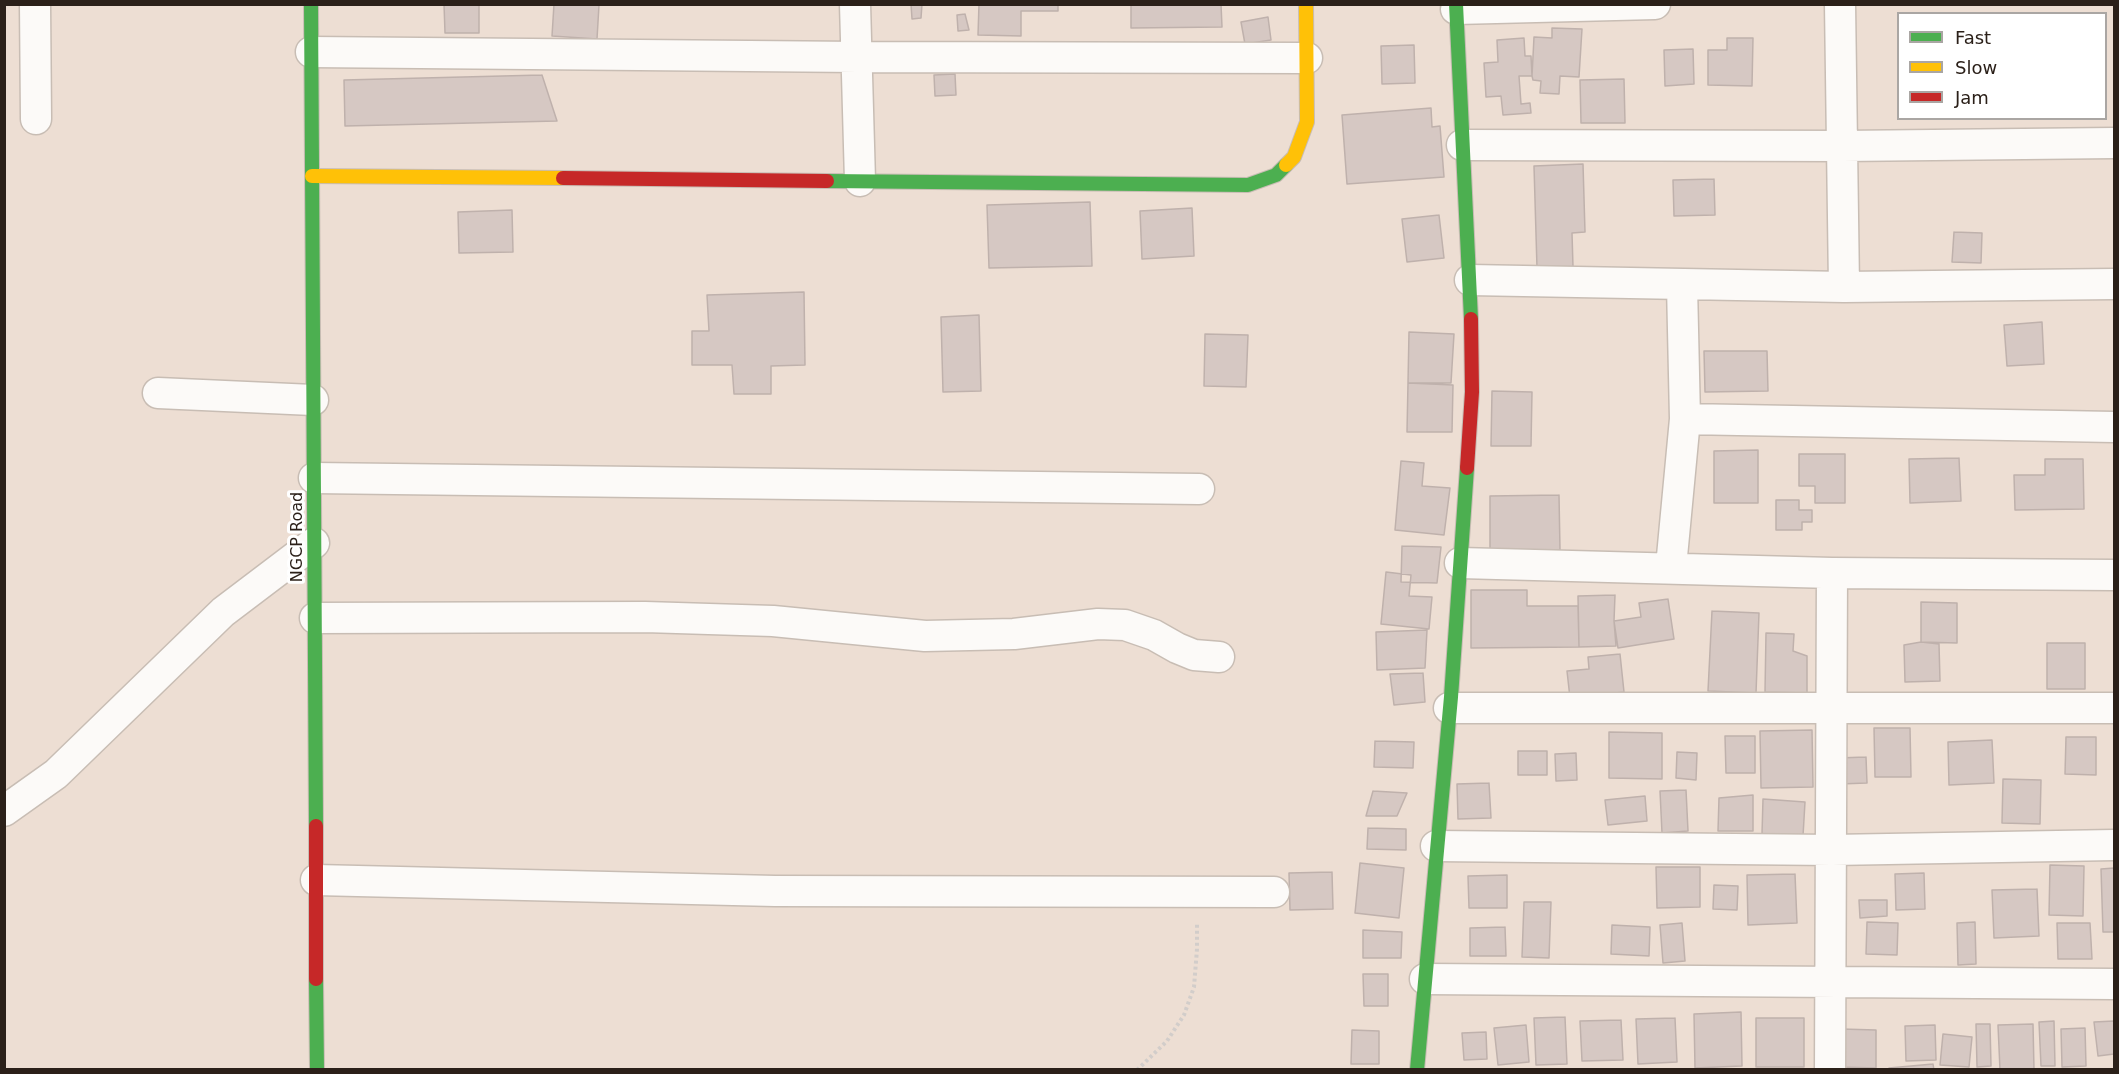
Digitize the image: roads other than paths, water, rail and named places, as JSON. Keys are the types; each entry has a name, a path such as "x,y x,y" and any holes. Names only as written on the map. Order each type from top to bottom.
{"street":[{"path":"35,4 36,119"},
{"name":"NGCP Road","path":"311,4 317,1070"},
{"path":"855,4 860,181"},
{"path":"312,176 1248,185 1276,175 1294,157 1307,122 1306,4"},
{"path":"1417,1070 1449,708 1472,392 1470,280 1456,7 1655,4"},
{"path":"1840,4 1844,287"},
{"path":"311,52 1306,58"},
{"path":"1462,145 1843,146 2115,143"},
{"path":"1470,280 1844,287 2115,284"},
{"path":"1671,567 1685,419 1682,285"},
{"path":"158,393 313,400"},
{"path":"1685,419 2115,427"},
{"path":"314,478 1199,489"},
{"path":"4,811 56,774 223,612 314,543"},
{"path":"1460,563 1832,573 2115,574"},
{"path":"1830,1070 1832,573"},
{"path":"315,618 657,617 773,621 925,636 1014,633 1098,624 1125,625 1154,635 1194,655 1219,657"},
{"path":"1449,708 2115,708"},
{"path":"1437,846 1832,850 2115,844"},
{"path":"316,880 776,891 1274,892"},
{"path":"1425,979 2115,984"}]}
